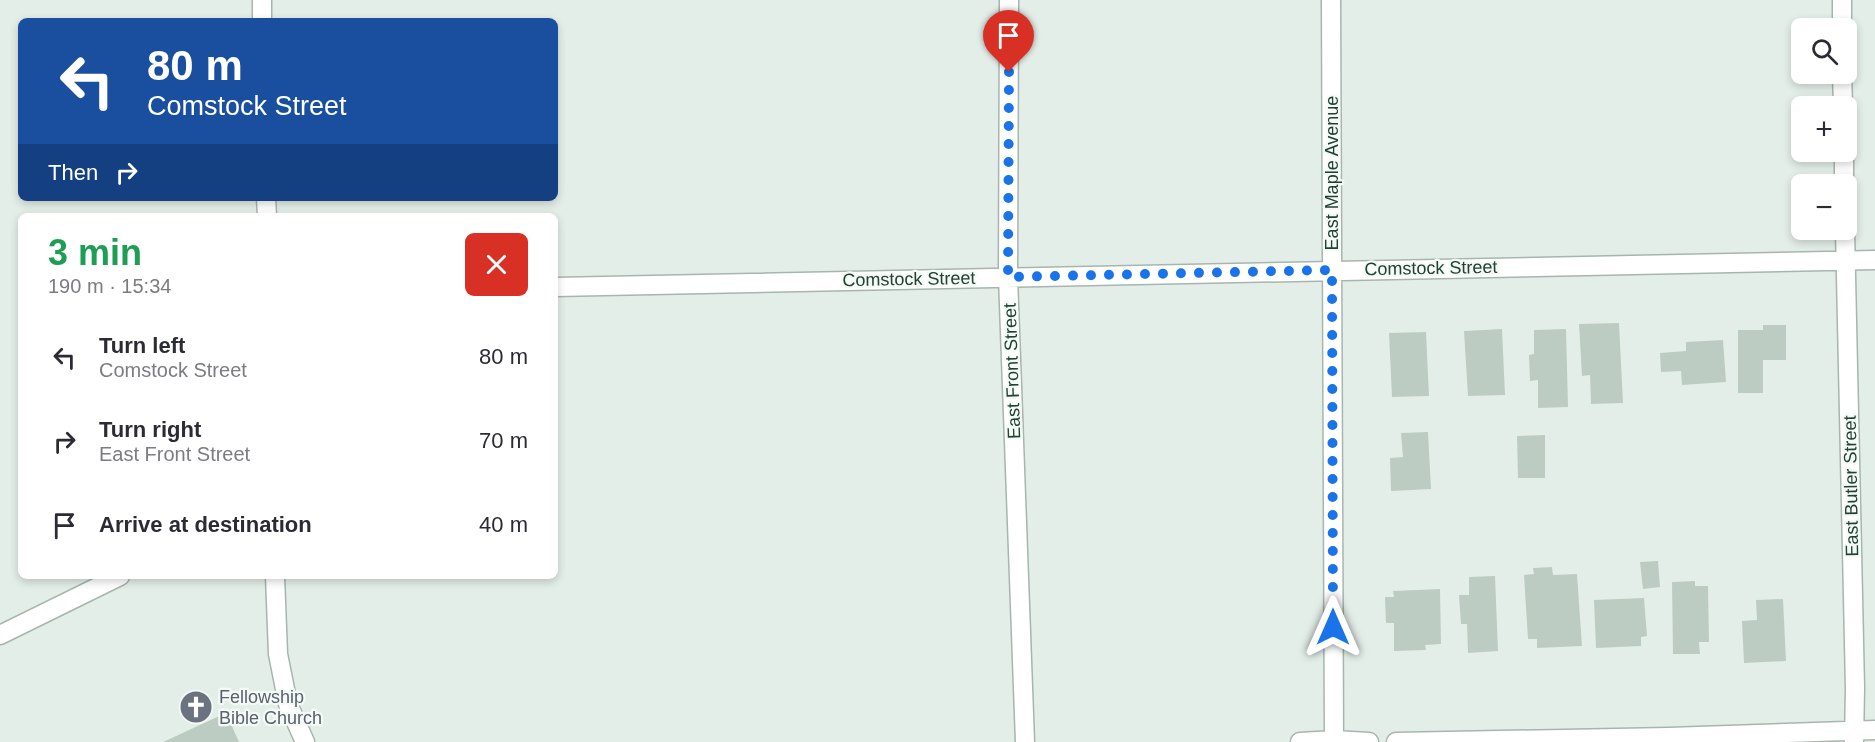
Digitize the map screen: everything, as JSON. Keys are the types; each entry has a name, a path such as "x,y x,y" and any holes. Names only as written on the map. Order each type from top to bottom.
{"street":[{"path":"262,0 262,18"},
{"name":"East Front Street","path":"1009,0 1008,277 1024,742"},
{"name":"East Maple Avenue","path":"1330,0 1334,741"},
{"path":"1842,0 1842,18"},
{"name":"East Butler Street","path":"1845,240 1854,736"},
{"name":"Comstock Street","path":"558,287 1875,260"},
{"path":"0,635 114,579"},
{"path":"275,579 278,654 288,704 305,742"},
{"path":"1396,742 1669,736 1854,736 1875,730"},
{"path":"1300,742 1369,742"}],"building":[{"path":"1619,323 1623,403 1591,404 1590,375 1582,376 1579,324"},
{"path":"1763,325 1786,325 1786,360 1763,360 1763,393 1738,393 1738,330 1763,330"},
{"path":"1502,329 1505,395 1468,396 1464,331"},
{"path":"1566,329 1568,407 1538,408 1538,380 1530,381 1529,355 1534,354 1534,330"},
{"path":"1426,332 1429,396 1392,397 1389,333"},
{"path":"1723,340 1726,382 1682,385 1681,371 1661,372 1660,353 1686,351 1686,342"},
{"path":"1428,432 1431,489 1391,491 1390,458 1403,457 1401,433"},
{"path":"1545,435 1545,478 1518,478 1517,436"},
{"path":"1658,561 1660,587 1643,589 1640,562"},
{"path":"1552,567 1553,575 1577,574 1582,646 1537,648 1537,639 1528,639 1524,575 1534,574 1533,568"},
{"path":"1495,576 1498,651 1468,653 1467,624 1461,624 1459,595 1469,595 1469,577"},
{"path":"1695,581 1695,586 1708,586 1709,642 1699,642 1700,654 1673,654 1672,582"},
{"path":"1440,589 1441,644 1425,645 1426,650 1394,651 1394,623 1386,623 1385,597 1394,597 1393,591"},
{"path":"1644,598 1647,636 1641,637 1641,646 1596,648 1594,600"},
{"path":"1783,599 1786,661 1744,663 1742,621 1757,620 1756,600"},
{"path":"226,713 239,742 163,742"}],"place":[{"name":"Fellowship Bible Church","path":"196,707"}],"route":[{"path":"1009,72 1008,277 1332,270 1333,627"}]}
